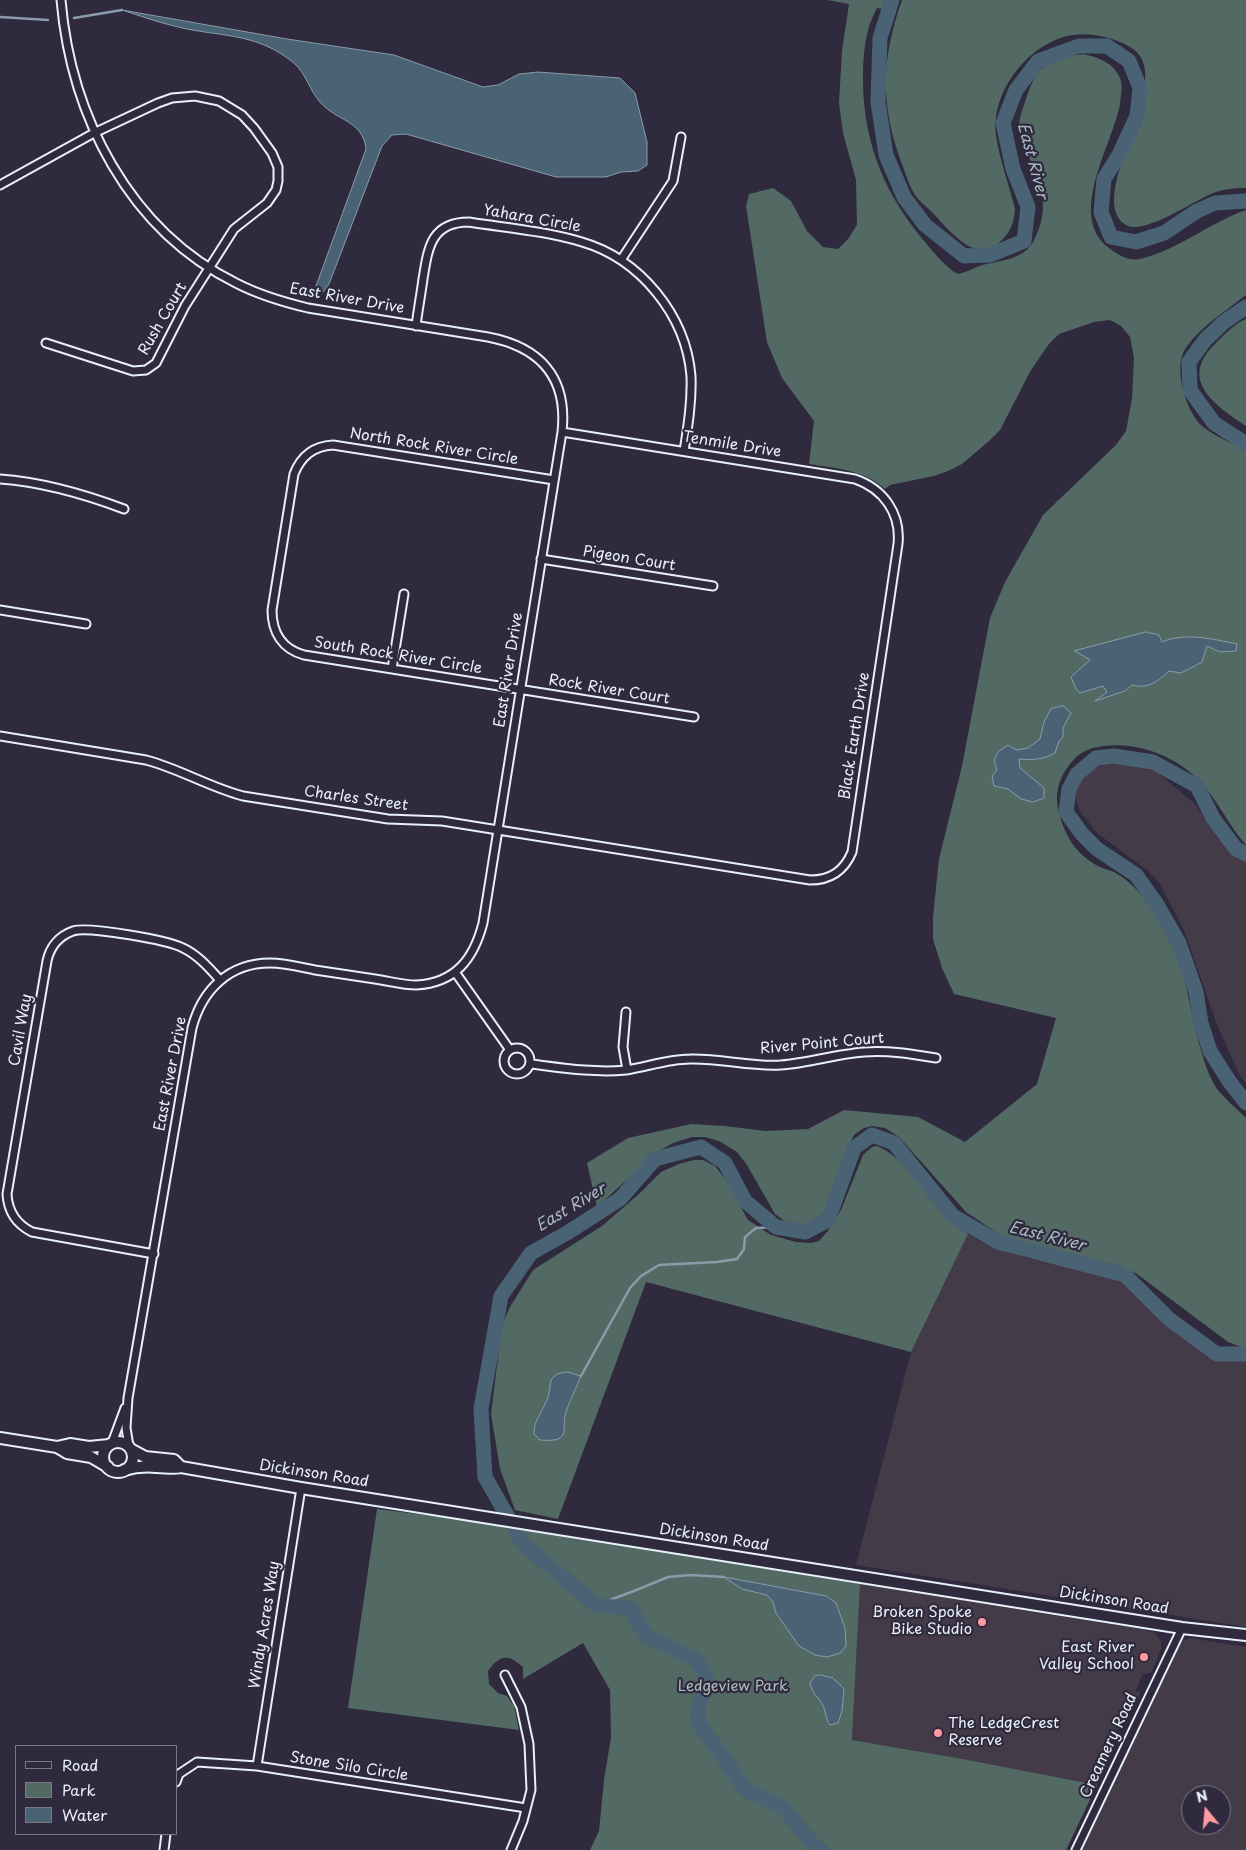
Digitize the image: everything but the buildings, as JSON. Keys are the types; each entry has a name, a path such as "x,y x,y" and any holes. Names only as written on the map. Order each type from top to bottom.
{"street":[{"name":"East River Drive","path":"61,0 67,48 74,79 94,133 123,183 151,219 169,237 209,268 236,283 283,302 308,308 507,341 529,351 548,369 555,381 563,406 562,432 483,923 478,942 465,962 454,972 439,980 416,985 270,963 244,967 220,980 201,1002 192,1028 128,1398 126,1428 130,1448"},
{"name":"Rush Court","path":"0,185 94,133 158,103 184,96 195,96 228,105 249,121 275,158 278,167 276,190 267,203 234,229 185,306 156,363 146,370 133,371 46,343"},
{"path":"621,260 673,182 681,138"},
{"name":"Yahara Circle","path":"416,326 428,250 435,236 441,230 456,223 470,222 568,238 602,249 621,260 646,280 657,292 672,316 684,342 689,363 691,393 684,451"},
{"name":"Tenmile Drive","path":"562,432 855,479 874,488 889,504"},
{"name":"North Rock River Circle","path":"278,637 272,620 272,610 294,474 301,461 310,452 319,447 334,445 554,480"},
{"path":"0,479 60,488 124,510"},
{"name":"Black Earth Drive","path":"743,869 818,880 825,879 838,872 852,852 898,544 897,520 889,504"},
{"name":"Pigeon Court","path":"541,559 713,586"},
{"path":"392,669 404,594"},
{"path":"0,610 86,624"},
{"name":"South Rock River Circle","path":"278,637 284,644 298,653 520,690"},
{"name":"Rock River Court","path":"520,690 694,717"},
{"name":"Charles Street","path":"0,736 146,760 166,765 219,789 243,796 388,819 429,820 498,830 743,869"},
{"name":"Cavil Way","path":"154,1254 32,1232 19,1224 10,1210 7,1194 47,961 54,945 60,938 74,931 88,929 168,942 181,947 204,962 220,980"},
{"path":"454,972 510,1050"},
{"path":"626,1012 623,1042 627,1070"},
{"path":"520,1048 528,1052 531,1064 527,1071 519,1075 509,1073 504,1066 504,1056 510,1050 520,1048"},
{"name":"River Point Court","path":"531,1064 585,1071 627,1070 687,1059 707,1058 778,1065 802,1063 842,1054 865,1052 893,1052 936,1058"},
{"name":"East River Drive","path":"110,1444 117,1431 128,1398"},
{"path":"0,1438 57,1447 70,1444 89,1447 121,1442 130,1448 133,1455 131,1464 124,1470 114,1471 91,1456 67,1453 57,1447"},
{"path":"109,1468 104,1461 104,1453 110,1444"},
{"name":"Dickinson Road","path":"130,1448 144,1457 174,1460 181,1467"},
{"name":"Dickinson Road","path":"124,1470 138,1467 173,1469 181,1467 301,1488 1182,1628 1245,1636"},
{"name":"Windy Acres Way","path":"257,1766 301,1488"},
{"name":"Creamery Road","path":"1076,1850 1182,1628"},
{"path":"505,1675 521,1706 529,1744 531,1790 523,1822 511,1850"},
{"name":"Stone Silo Circle","path":"178,1777 197,1762 257,1766 526,1808"},
{"path":"164,1850 166,1835"}],"shaded area":[{"path":"1102,762 1122,762 1146,767 1157,772 1195,804 1230,852 1246,859 1246,1083 1240,1076 1217,1025 1184,930 1160,884 1148,871 1097,833 1079,810 1074,790 1086,771"},
{"path":"968,1234 986,1244 1027,1258 1114,1276 1171,1327 1209,1352 1225,1360 1246,1362 1246,1627 856,1565 911,1352"},
{"path":"860,1584 1155,1633 1161,1642 1161,1650 1151,1673 1143,1674 1135,1692 1141,1691 1132,1712 1125,1713 1097,1771 1105,1770 1097,1785 852,1740"},
{"path":"1190,1638 1246,1647 1246,1850 1082,1850 1174,1652 1181,1641"}],"green space":[{"path":"827,0 896,0 894,11 877,8 866,40 863,74 866,119 870,140 885,180 906,218 940,259 954,272 959,274 1017,256 1033,242 1042,218 1042,197 1040,186 1019,131 1020,116 1031,85 1044,66 1059,59 1076,55 1087,55 1106,62 1114,69 1121,81 1120,104 1096,179 1092,199 1092,218 1097,234 1109,248 1123,257 1140,259 1180,243 1232,215 1246,210 1246,295 1212,321 1189,343 1181,359 1180,369 1183,390 1196,420 1212,433 1246,450 1246,845 1205,787 1195,777 1172,760 1145,749 1118,745 1097,747 1082,752 1067,768 1059,786 1057,800 1063,826 1077,850 1102,868 1122,877 1143,897 1159,920 1171,942 1182,972 1209,1075 1220,1093 1246,1118 1246,1349 1228,1342 1137,1274 1121,1266 1044,1250 1003,1237 966,1212 899,1137 885,1128 872,1126 864,1128 854,1135 844,1156 825,1212 809,1223 799,1226 783,1220 775,1214 747,1165 737,1152 719,1141 705,1137 692,1137 673,1143 657,1152 597,1207 587,1163 628,1138 691,1124 765,1131 808,1129 844,1110 918,1117 965,1142 1037,1084 1056,1018 954,994 942,968 933,939 933,917 939,859 962,766 990,618 1005,582 1043,515 1116,445 1126,431 1132,399 1134,358 1130,337 1121,326 1110,320 1094,322 1059,334 1049,344 1031,370 1000,430 962,464 948,471 934,476 890,485 885,489 859,474 809,464 814,421 782,378 767,342 746,206 749,194 773,188 791,201 807,231 823,247 838,249 848,239 857,225 856,180 843,133 839,103 842,51 849,4"},
{"path":"902,0 1246,0 1246,188 1229,189 1213,193 1169,216 1144,226 1134,227 1126,225 1116,212 1115,193 1119,171 1143,95 1145,73 1140,56 1131,47 1112,39 1089,35 1067,36 1053,41 1029,57 1010,80 1003,93 998,107 996,136 1015,209 1014,218 1012,226 1002,240 988,250 975,249 954,235 915,195 910,186 895,142 887,102 886,82 890,42"},
{"path":"1246,319 1246,426 1223,409 1205,391 1200,380 1200,369 1205,356 1216,343 1234,326"},
{"path":"877,1146 894,1156 933,1201 968,1234 911,1352 646,1282 558,1519 515,1510 500,1469 491,1414 502,1325 510,1307 533,1270 602,1226 661,1172 694,1160 703,1160 715,1166 726,1180 748,1220 771,1235 796,1242 811,1243 819,1241 841,1210 863,1155 872,1147"},
{"name":"Ledgeview Park","path":"377,1509 521,1527 569,1537 860,1584 852,1740 1097,1785 1066,1850 590,1850 599,1831 611,1737 610,1690 583,1643 523,1679 523,1667 513,1659 500,1659 488,1671 489,1684 498,1693 507,1696 514,1706 519,1730 348,1708"}],"water":[{"path":"122,10 287,39 394,55 483,87 498,85 519,74 538,72 620,78 635,93 647,142 647,165 638,171 621,172 606,177 556,177 406,134 392,135 382,146 329,284 323,292 317,291 316,286 366,149 360,132 320,102 295,64 265,45 250,40 170,25"},
{"path":"1146,632 1159,635 1162,642 1180,637 1190,637 1237,644 1236,651 1220,652 1207,646 1202,662 1181,673 1169,671 1152,684 1143,686 1132,685 1125,691 1095,701 1107,692 1103,686 1080,693 1076,689 1071,677 1090,660 1075,651"},
{"path":"1063,706 1071,713 1063,728 1063,737 1059,741 1055,753 1037,759 1019,759 1020,768 1044,788 1044,798 1033,802 1021,799 1008,789 994,786 992,776 997,770 994,760 999,751 1008,745 1016,750 1028,748 1040,739 1044,722 1051,709"},
{"path":"568,1372 581,1376 567,1409 564,1433 558,1439 540,1440 534,1434 535,1424 548,1398 551,1380 557,1374"},
{"path":"724,1577 826,1596 836,1603 845,1628 846,1646 840,1653 827,1657 815,1655 799,1646 776,1613 773,1602 767,1595 742,1589"},
{"path":"820,1675 833,1678 844,1689 842,1711 838,1723 830,1725 822,1703 811,1687 810,1683 815,1676"}],"waterway":[{"name":"East River","path":"892,0 880,38 878,102 886,155 904,197 925,225 964,256 990,255 1024,241 1028,207 1013,169 1003,123 1016,90 1038,61 1079,46 1107,46 1129,61 1140,88 1137,116 1119,155 1104,179 1101,212 1111,237 1136,242 1164,233 1197,211 1215,203 1246,201"},
{"path":"74,18 122,10"},
{"path":"0,17 48,20"},
{"name":"East River","path":"1246,307 1224,322 1205,340 1189,362 1190,390 1214,423 1246,444"},
{"name":"East River","path":"1246,854 1236,849 1213,818 1197,786 1153,762 1114,756 1096,758 1077,774 1069,789 1066,812 1082,834 1097,849 1136,875 1156,903 1179,943 1196,992 1201,1023 1210,1051 1246,1103"},
{"name":"East River","path":"821,1850 814,1846 784,1808 746,1790 698,1722 699,1704 709,1682 697,1660 646,1636 631,1609 596,1605 524,1545 485,1477 481,1409 501,1296 531,1253 567,1233 620,1199 655,1159 701,1147 725,1163 745,1201 776,1227 805,1232 828,1220 854,1148 872,1135 894,1143 953,1216 998,1242 1125,1275 1169,1319 1217,1354 1246,1354"},
{"path":"581,1376 630,1288 641,1276 659,1265 737,1259 744,1249 745,1237 756,1228 776,1227"},
{"path":"596,1605 668,1577 690,1575 724,1577"}],"place":[{"name":"Broken Spoke Bike Studio","path":"982,1622"},
{"name":"East River Valley School","path":"1144,1657"},
{"name":"The LedgeCrest Reserve","path":"938,1733"}]}
